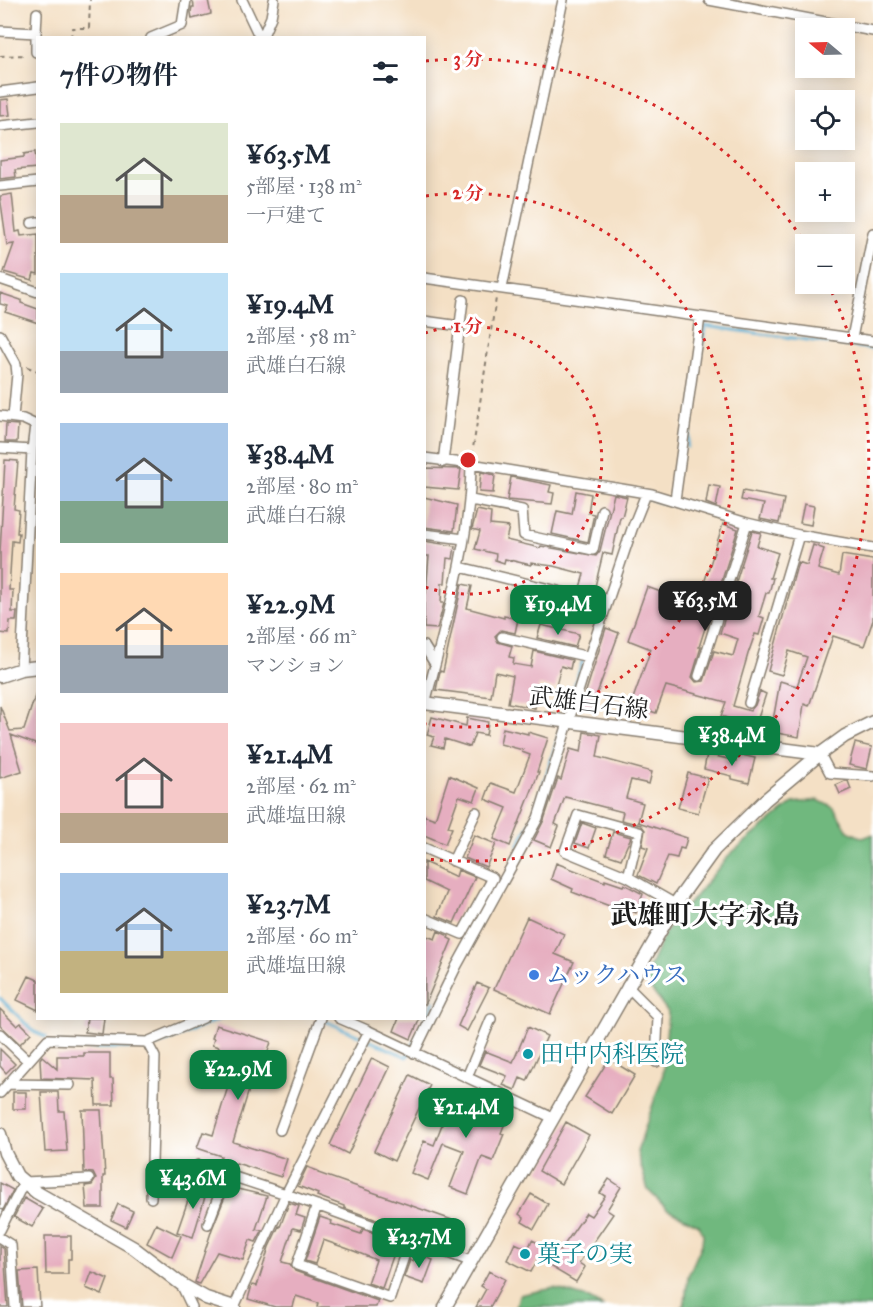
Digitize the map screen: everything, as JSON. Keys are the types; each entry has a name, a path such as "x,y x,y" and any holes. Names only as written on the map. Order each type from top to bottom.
{"main road":[{"path":"0,676 21,669 36,667"},
{"name":"武雄白石線","path":"426,704 820,754"},
{"path":"445,1307 675,904 714,850 765,800 820,754 845,736 873,722"},
{"path":"0,1134 3,1154 17,1176 36,1192 134,1248 181,1284 206,1298 234,1307"}],"street":[{"path":"157,36 182,25 186,0"},
{"path":"242,0 260,36"},
{"path":"262,36 271,17 274,0"},
{"path":"502,288 563,0"},
{"path":"709,0 873,32"},
{"path":"32,53 37,12"},
{"path":"0,31 36,33"},
{"path":"0,92 36,87"},
{"path":"0,126 36,122"},
{"path":"0,186 36,182"},
{"path":"852,338 873,233"},
{"path":"426,278 873,341"},
{"path":"0,279 36,291"},
{"path":"443,462 463,300"},
{"path":"675,500 700,317"},
{"path":"426,321 460,326"},
{"path":"0,335 16,364 13,417"},
{"path":"0,416 13,417 36,426 32,450 21,669"},
{"path":"0,448 32,450"},
{"path":"426,458 646,494 675,500 747,524 873,549"},
{"path":"426,700 460,567 471,500 471,464"},
{"path":"414,1053 456,967 538,818 567,722 646,494"},
{"path":"471,500 522,510 524,535 594,550 602,510"},
{"path":"699,676 747,524"},
{"path":"426,534 465,539"},
{"path":"749,703 799,535"},
{"path":"26,565 36,566"},
{"path":"460,567 574,595"},
{"path":"502,637 589,657"},
{"path":"426,649 435,664"},
{"path":"820,754 830,773 873,776"},
{"path":"453,861 476,812"},
{"path":"628,877 639,832 578,815 565,851 628,877 675,904"},
{"path":"426,849 493,878 462,934 426,919"},
{"path":"627,986 658,1017 656,1062"},
{"path":"467,1077 491,1019"},
{"path":"343,1020 553,1118"},
{"path":"234,1307 365,1030 366,1020"},
{"path":"0,1093 48,1039 147,1042 179,1023"},
{"path":"280,1130 319,1023"},
{"path":"0,1034 28,1061"},
{"path":"147,1042 155,1057 151,1198"},
{"path":"8,1084 70,1085"},
{"path":"198,1165 286,1194 470,1261"},
{"path":"208,1224 226,1174"},
{"path":"0,1230 24,1182 89,1179"},
{"path":"316,1205 297,1265 390,1298 410,1239"},
{"path":"0,1238 11,1245 15,1307"},
{"path":"181,1284 192,1307"}],"path":[{"path":"71,36 72,28 89,28 90,0"},
{"path":"0,56 32,53"},
{"path":"471,464 497,292 502,288"}],"green space":[{"path":"818,800 834,808 848,831 863,838 873,834 873,1307 681,1307 685,1302 688,1276 702,1244 703,1234 699,1225 667,1209 648,1190 637,1152 663,1074 668,1012 647,984 646,975 665,933 730,854 793,803"},
{"path":"554,1288 587,1298 604,1307 516,1307 519,1295"}],"building":[{"path":"193,0 208,0 211,14 192,19"},
{"path":"8,99 10,115 0,116 0,100"},
{"path":"35,152 36,168 15,170 16,177 0,179 0,160 24,157 24,154"},
{"path":"12,194 16,232 20,231 21,236 36,234 36,274 34,273 32,280 4,272 14,244 7,245 0,196"},
{"path":"0,293 21,300 21,303 36,308 36,322 5,312 8,306 0,304"},
{"path":"6,424 18,425 17,442 5,442"},
{"path":"5,460 18,461 14,509 19,510 17,533 19,533 18,542 12,541 9,590 13,590 12,612 17,612 16,621 10,621 9,634 0,633 0,552"},
{"path":"426,468 461,469 458,490 426,487"},
{"path":"481,472 495,475 493,493 479,492"},
{"path":"511,477 551,485 549,492 554,493 552,504 507,500"},
{"path":"709,485 720,487 716,507 706,503"},
{"path":"576,491 591,494 588,513 594,514 588,542 552,534 557,511 572,514"},
{"path":"743,491 784,499 779,523 760,519 764,504 741,500"},
{"path":"614,494 627,497 612,555 603,553 593,595 579,591 584,574 553,566 531,563 531,565 505,559 504,563 495,560 496,554 475,549 480,531 472,529 477,510 491,513 490,525 509,527 506,540 540,548 541,546 596,556 600,551"},
{"path":"426,497 457,505 454,531 426,527"},
{"path":"804,504 814,506 811,525 800,523"},
{"path":"723,524 738,529 699,647 701,647 692,677 696,682 704,681 714,651 733,656 738,639 720,633 752,531 761,533 757,546 778,553 770,578 773,578 769,593 766,593 759,616 764,618 759,635 755,634 733,706 750,711 760,691 766,694 755,727 721,716 726,702 666,686 656,713 631,704 651,649 628,640 647,587 697,605"},
{"path":"426,541 455,546 453,559 447,558 445,583 442,583 441,603 444,603 437,629 426,628 429,556 426,556"},
{"path":"813,545 824,549 818,569 839,575 842,555 873,560 873,620 864,646 833,636 809,706 804,704 799,737 771,732 780,681 797,686 807,657 789,651 782,675 768,671 798,562 807,565"},
{"path":"462,584 472,586 467,608 504,618 504,616 518,619 515,633 501,630 495,636 498,642 512,646 509,657 514,658 513,664 531,667 534,651 572,660 570,669 561,666 555,689 539,685 535,708 508,703 513,676 495,672 491,697 436,690 440,671 443,672"},
{"path":"541,625 579,634 575,647 537,638"},
{"path":"606,628 619,633 592,707 582,704"},
{"path":"36,693 36,744 11,735 22,771 0,778 0,706 10,731 24,730"},
{"path":"432,717 466,726 467,718 488,722 486,735 475,733 470,747 445,739 443,748 431,745 434,737 427,735"},
{"path":"503,728 548,738 537,772 539,772 510,846 494,839 507,808 485,799 491,783 516,792 530,755 522,752 523,750 500,744"},
{"path":"584,732 601,735 597,757 652,772 649,784 631,780 626,798 643,803 638,822 687,838 684,849 680,848 677,858 668,856 656,884 638,875 648,848 642,846 645,830 641,825 621,820 623,812 565,797 555,824 559,826 551,847 534,840 544,820 558,778 561,780 570,749 581,752"},
{"path":"855,743 872,747 867,769 849,765"},
{"path":"707,754 736,761 737,754 755,758 749,783 704,769"},
{"path":"688,773 708,778 698,813 678,808"},
{"path":"449,775 479,788 474,801 459,796 448,827 452,828 445,844 426,836 426,816 435,819"},
{"path":"848,781 851,789 840,794 836,785"},
{"path":"582,823 596,828 589,848 575,843"},
{"path":"613,832 631,837 621,859 606,854"},
{"path":"474,835 496,844 486,867 465,858"},
{"path":"426,863 456,877 458,870 475,877 454,923 437,916 447,892 426,882"},
{"path":"556,863 605,882 605,880 623,886 624,884 643,894 636,913 632,911 631,914 572,892 573,889 551,879"},
{"name":"ムックハウス","path":"527,917 564,934 555,954 574,962 550,1014 494,989"},
{"path":"438,931 452,940 426,1003 426,936 435,939"},
{"path":"29,976 36,979 36,1009 17,1000"},
{"path":"477,983 489,988 467,1031 458,1026"},
{"path":"0,1009 17,1026 21,1023 31,1033 20,1044 0,1025"},
{"path":"87,1020 104,1020 102,1034 85,1032"},
{"path":"398,1020 419,1020 411,1039 394,1031"},
{"path":"216,1025 271,1042 265,1060 259,1057 233,1142 287,1159 281,1177 236,1163 234,1169 219,1164 221,1156 197,1148 203,1132 213,1135 231,1077 212,1072 219,1047 212,1045"},
{"name":"田中内科医院","path":"528,1027 547,1036 527,1081 520,1078 515,1090 503,1085 507,1076 479,1065 485,1051 513,1062"},
{"path":"0,1049 15,1064 6,1073 0,1066"},
{"path":"84,1053 110,1053 110,1079 113,1079 114,1105 96,1105 95,1080 41,1078 40,1059 42,1056 57,1069 57,1056 84,1056"},
{"path":"372,1058 390,1067 348,1154 330,1145"},
{"path":"609,1059 635,1075 612,1114 585,1097"},
{"path":"410,1075 430,1085 394,1161 374,1151"},
{"path":"13,1092 26,1092 26,1109 13,1109"},
{"path":"41,1092 58,1092 59,1111 64,1111 67,1151 45,1152"},
{"path":"454,1094 485,1107 489,1099 511,1108 493,1161 482,1157 468,1194 450,1187 464,1151 443,1143 428,1180 411,1173 424,1141 434,1145"},
{"path":"82,1110 101,1110 105,1176 103,1176 103,1208 87,1208 85,1186 92,1185 96,1179 93,1173 84,1172"},
{"path":"566,1122 589,1135 561,1184 539,1171"},
{"path":"307,1167 318,1173 455,1221 446,1245 344,1208 344,1206 298,1186"},
{"path":"609,1179 621,1187 607,1210 613,1214 579,1263 585,1267 576,1282 538,1259 531,1272 507,1260 515,1243 528,1249 532,1240 549,1248 550,1245 560,1251 586,1213 591,1216 605,1196 600,1193"},
{"path":"0,1183 13,1190 3,1210 0,1208"},
{"path":"194,1183 208,1187 193,1237 177,1232"},
{"path":"229,1187 267,1196 256,1229 262,1231 256,1242 250,1240 243,1260 217,1252 199,1284 195,1282 212,1229"},
{"path":"531,1194 548,1204 534,1229 522,1222 524,1218 519,1214"},
{"path":"24,1198 43,1209 32,1227 14,1217"},
{"path":"289,1203 299,1206 296,1215 305,1218 301,1230 293,1228 282,1262 290,1264 295,1271 378,1301 376,1307 317,1307 318,1303 296,1296 293,1307 275,1307 248,1299 252,1285 257,1286 269,1247"},
{"path":"118,1204 133,1211 126,1227 111,1220"},
{"path":"320,1217 332,1221 331,1224 361,1234 363,1229 398,1242 382,1288 368,1283 376,1260 323,1240 315,1264 305,1261"},
{"path":"156,1224 181,1236 172,1257 147,1243"},
{"path":"45,1236 71,1236 71,1259 68,1259 68,1274 46,1274"},
{"path":"0,1246 4,1249 8,1307 0,1307"},
{"path":"416,1254 433,1260 424,1284 404,1277 410,1260 413,1261"},
{"path":"38,1270 40,1307 22,1307 19,1271"},
{"path":"489,1271 505,1279 490,1307 476,1307 486,1289 481,1286"},
{"path":"92,1272 108,1279 102,1295 86,1288"}],"waterway":[{"path":"687,447 705,326 873,349"},
{"path":"646,498 677,506"},
{"path":"564,716 583,660"},
{"path":"518,846 533,818 562,725"},
{"path":"0,998 34,1032 46,1037"},
{"path":"426,1018 434,1002"},
{"path":"153,1047 217,1020"},
{"path":"323,1020 407,1057 425,1020"},
{"path":"58,1043 88,1048 146,1048"}],"place":[{"name":"ムックハウス","path":"534,975"},
{"name":"田中内科医院","path":"528,1054"},
{"name":"菓子の実","path":"525,1254"}],"district":[{"name":"武雄町大字永島","path":"705,915"}]}
